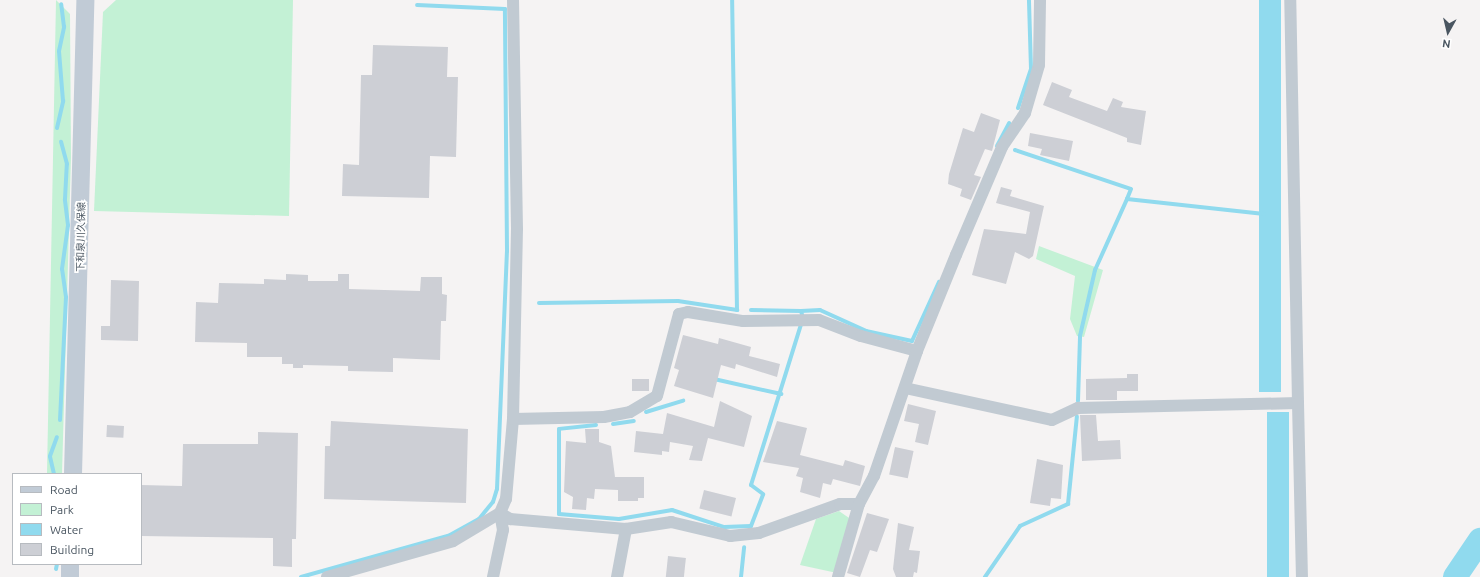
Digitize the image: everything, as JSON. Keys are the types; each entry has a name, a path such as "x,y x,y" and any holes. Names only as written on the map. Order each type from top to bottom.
{"street":[{"name":"下和泉川久保線","path":"73,473 85,0"},
{"path":"493,577 502,530 500,513 506,499 513,419 517,229 513,0"},
{"path":"838,577 859,504 874,476 917,351 1002,147 1025,114 1039,65 1040,0"},
{"path":"1290,0 1302,577"},
{"path":"513,419 604,417 630,412 657,396 679,314 688,312 743,321 819,320 861,336 917,351"},
{"path":"905,388 1052,420 1078,408 1298,403"},
{"path":"500,513 510,519 626,529 671,522 730,536 759,533 840,504 859,504"},
{"path":"327,577 453,541 500,513"},
{"path":"617,577 626,529"},
{"path":"70,565 70,577"}],"green space":[{"path":"56,0 70,14 71,157 62,473 47,473"},
{"path":"116,0 293,0 289,216 94,211 103,12"},
{"path":"1039,246 1103,270 1084,337 1077,336 1070,319 1075,276 1036,259"},
{"path":"839,511 852,520 837,573 800,565 816,519"}],"water":[{"path":"1259,0 1281,0 1281,392 1259,392"},
{"path":"1267,412 1289,412 1289,577 1267,577"}],"building":[{"path":"373,45 448,47 447,77 458,77 456,157 430,156 429,198 342,196 343,164 359,165 361,75 372,75"},
{"path":"1052,82 1072,90 1069,97 1107,111 1113,98 1123,102 1121,107 1146,111 1141,145 1127,142 1127,138 1043,105"},
{"path":"981,113 1000,120 992,151 985,149 974,175 981,177 971,200 960,196 962,189 948,184 949,174 963,128 974,132"},
{"path":"1030,133 1073,141 1069,161 1040,155 1042,149 1028,146"},
{"path":"1001,187 1012,190 1010,196 1044,206 1033,256 1029,259 1015,252 1006,284 972,275 984,229 1026,234 1030,212 996,203"},
{"path":"286,274 308,275 308,281 338,281 338,274 349,274 349,289 420,291 421,277 442,277 442,294 447,295 446,321 441,321 440,360 393,358 393,372 348,371 348,366 303,365 303,368 293,368 293,364 282,364 282,357 247,357 247,343 195,342 196,302 218,303 219,283 264,284 264,279 286,280"},
{"path":"111,280 139,281 138,341 101,340 101,326 110,326"},
{"path":"683,335 718,344 719,338 751,347 749,356 780,364 777,377 736,364 735,369 721,365 713,398 674,386 679,370 674,368"},
{"path":"1127,374 1138,374 1138,391 1117,391 1117,400 1086,400 1086,379 1127,378"},
{"path":"632,379 649,379 649,391 632,391"},
{"path":"720,401 752,416 744,447 708,438 702,461 689,460 693,446 670,442 669,452 662,451 662,455 634,452 636,431 663,434 667,413 714,427"},
{"path":"908,404 936,411 928,445 915,442 919,424 904,421"},
{"path":"1080,415 1096,415 1098,441 1120,440 1121,459 1082,461"},
{"path":"331,421 468,429 466,503 324,499 325,446 330,446"},
{"path":"777,421 807,428 800,455 843,466 845,460 865,466 860,486 833,479 831,485 823,483 820,498 800,492 803,478 796,476 799,468 763,462"},
{"path":"107,425 124,426 123,438 106,437"},
{"path":"585,429 599,429 599,442 611,446 615,477 644,477 644,498 638,498 638,501 618,501 618,490 595,489 594,499 587,498 586,510 572,509 573,497 564,492 566,441 586,443"},
{"path":"258,432 298,433 296,539 292,539 292,567 273,566 273,538 142,536 142,485 182,486 183,444 258,444"},
{"path":"895,447 914,451 908,478 889,474"},
{"path":"1037,459 1063,465 1061,499 1051,498 1050,506 1030,503"},
{"path":"704,490 736,498 731,516 699,508"},
{"path":"867,513 889,519 877,552 870,550 860,577 847,573"},
{"path":"898,523 914,527 909,550 920,551 917,573 914,572 913,577 896,577 893,569"},
{"path":"668,556 686,558 684,577 666,577"}],"waterway":[{"path":"539,303 678,301 737,310 732,0"},
{"path":"1018,108 1031,69 1029,0"},
{"path":"57,128 63,101 59,51 64,27 61,4"},
{"path":"301,577 450,535 479,519 493,502 497,489 507,251 505,9 417,5"},
{"path":"997,146 1009,123"},
{"path":"60,420 66,297 62,269 68,225 65,199 67,164 61,142"},
{"path":"1015,150 1131,189 1127,199"},
{"path":"1078,401 1080,336 1095,270 1127,199 1264,214"},
{"path":"801,311 820,310 866,331 912,341 939,282"},
{"path":"596,425 559,429 559,514 619,519 672,510 724,527 751,526 763,494 751,485 803,318 801,311 751,310"},
{"path":"714,379 781,394"},
{"path":"646,412 683,401"},
{"path":"985,577 1020,526 1068,504 1077,416"},
{"path":"613,424 634,421"},
{"path":"54,473 50,456 57,437"},
{"path":"1455,577 1480,540"},
{"path":"741,577 744,547"},
{"path":"56,569 57,565"}]}
